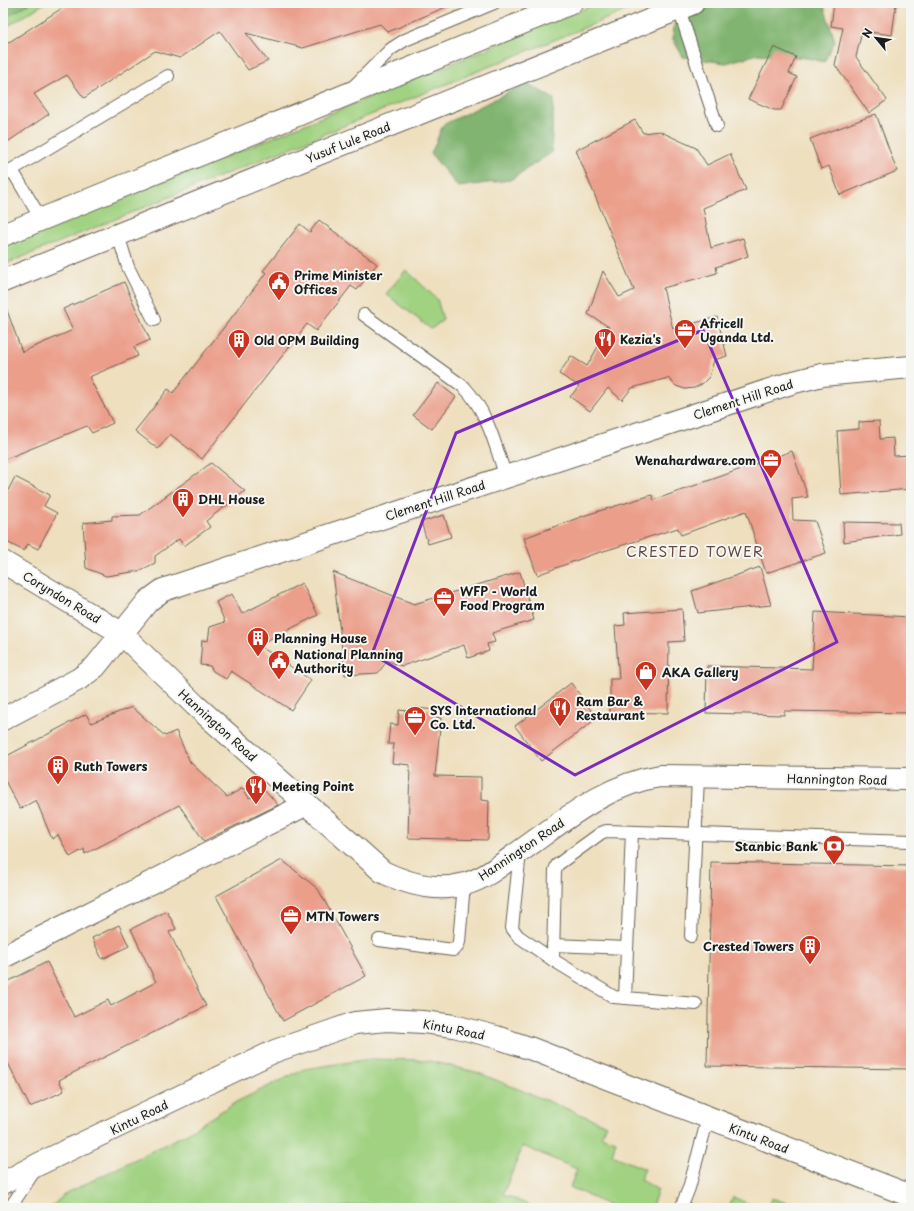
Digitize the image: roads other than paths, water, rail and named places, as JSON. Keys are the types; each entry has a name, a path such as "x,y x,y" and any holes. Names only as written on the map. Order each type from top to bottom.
{"street":[{"path":"3,235 571,3"},
{"name":"Yusuf Lule Road","path":"3,281 686,6"},
{"name":"Clement Hill Road","path":"3,719 79,679 95,667 148,601 163,590 794,382 829,374 911,367"},
{"name":"Coryndon Road","path":"3,562 122,633"},
{"name":"Hannington Road","path":"122,633 195,705 383,872 416,885 442,888 464,884 485,876 573,813 627,783 660,776 911,779"},
{"path":"3,957 307,804"},
{"name":"Kintu Road","path":"3,1183 39,1164 275,1051 355,1023 387,1020 423,1022 454,1026 496,1037 532,1049 911,1196"}],"lane":[{"path":"344,96 390,49 405,40 494,3"},
{"path":"686,6 717,126"},
{"path":"41,219 7,173 168,76"},
{"path":"118,235 128,267 154,320"},
{"path":"364,315 464,388 476,400 484,414 506,477"},
{"path":"691,936 698,777"},
{"path":"553,960 555,870 557,865 601,833 606,831 911,841"},
{"path":"625,998 632,832"},
{"path":"520,852 512,928 518,936 553,960 614,997 696,1004"},
{"path":"379,940 453,950 457,947 459,942 464,884"},
{"path":"553,945 627,948"},
{"path":"681,1208 689,1188 708,1118"},
{"path":"10,1208 39,1164"}],"place":[{"name":"Prime Minister Offices","path":"279,302"},
{"name":"Africell Uganda Ltd.","path":"685,350"},
{"name":"Kezia's","path":"605,358"},
{"name":"Old OPM Building","path":"239,360"},
{"name":"Wenahardware.com","path":"771,480"},
{"name":"DHL House","path":"183,518"},
{"name":"WFP - World Food Program","path":"444,618"},
{"name":"Planning House","path":"258,658"},
{"name":"National Planning Authority","path":"279,680"},
{"name":"AKA Gallery","path":"646,692"},
{"name":"Ram Bar & Restaurant","path":"560,728"},
{"name":"SYS International Co. Ltd.","path":"415,736"},
{"name":"Ruth Towers","path":"58,786"},
{"name":"Meeting Point","path":"256,806"},
{"name":"Stanbic Bank","path":"834,866"},
{"name":"MTN Towers","path":"291,936"},
{"name":"Crested Towers","path":"810,966"}],"district":[{"name":"CRESTED TOWER","path":"695,551"}]}
